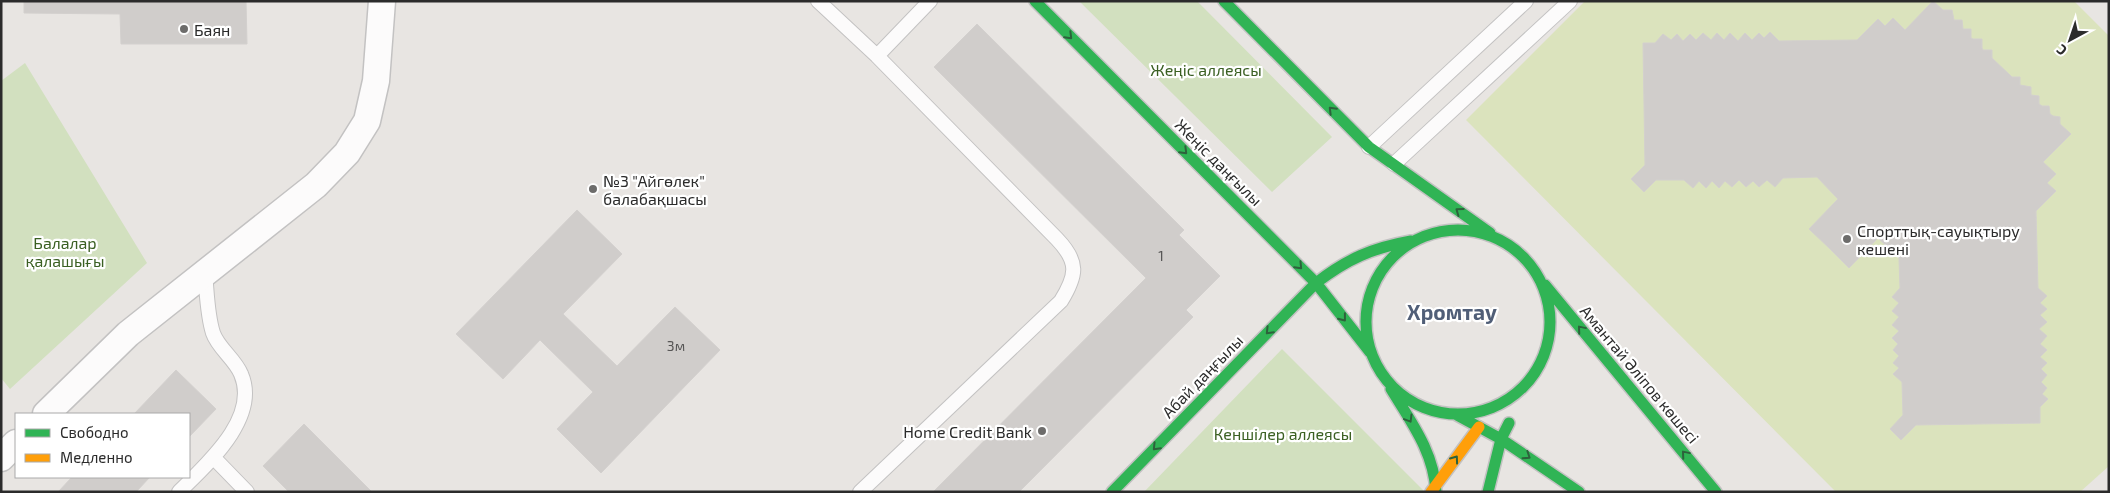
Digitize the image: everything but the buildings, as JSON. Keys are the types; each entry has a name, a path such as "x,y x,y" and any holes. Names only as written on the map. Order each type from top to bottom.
{"main road":[{"name":"Жеңіс даңғылы","path":"1035,1 1316,283 1371,353"},
{"path":"1224,1 1369,147 1499,239"},
{"path":"1435,489 1424,443 1371,353 1365,326 1368,301 1376,277 1392,257 1412,241 1440,231 1470,231 1499,239"},
{"name":"Амантай Әліпов көшесі","path":"1499,239 1522,256 1716,492"},
{"name":"Абай даңғылы","path":"1112,492 1316,283 1338,265 1360,253 1380,246 1412,241"},
{"path":"1488,492 1501,439 1546,350 1550,327 1548,304 1539,278"},
{"path":"1384,378 1403,397 1428,409 1455,414 1482,411 1503,402 1522,388 1536,371"},
{"path":"1455,414 1501,439 1579,492"},
{"path":"1435,489 1479,427"}],"street":[{"path":"47,413 128,334 316,184 347,153 367,121 376,82 382,1"},
{"path":"1,458 15,444"}],"lane":[{"path":"818,1 877,56 1069,251 1074,269 1071,285 1061,301 860,492"},
{"path":"877,56 930,1"},
{"path":"1369,147 1526,1"},
{"path":"1394,164 1570,1"},
{"path":"180,492 214,458 236,428 245,397 241,374 213,335 209,316 205,273"},
{"path":"214,458 247,492"}],"green space":[{"name":"Жеңіс аллеясы","path":"1079,1 1197,1 1332,137 1272,192"},
{"name":"Спорттық-сауықтыру кешені","path":"1585,1 2074,1 2109,36 2109,466 2080,492 1836,492 1466,120"},
{"name":"Балалар қалашығы","path":"25,63 147,263 10,389 1,378 1,81"},
{"name":"Кеншілер аллеясы","path":"1282,349 1425,492 1144,492"}],"traffic: fast":[{"path":"1035,1 1316,283 1370,352"},
{"path":"1224,1 1369,147 1490,233"},
{"path":"1458,230 1476,232 1493,237 1523,257 1543,287 1548,304 1550,322 1548,340 1543,357 1523,387 1493,407 1476,412 1458,414 1440,412 1423,407 1393,387 1373,357 1368,340 1366,322 1368,304 1373,287 1393,257 1423,237 1440,232 1458,230"},
{"path":"1112,492 1316,283 1338,267 1360,256 1384,247 1411,241"},
{"path":"1545,285 1716,492"},
{"path":"1391,389 1414,426 1426,451 1431,464 1436,492"},
{"path":"1455,414 1501,439 1579,492"},
{"path":"1488,492 1501,439 1509,423"}],"traffic: slow":[{"path":"1431,492 1479,427"}],"place":[{"name":"Баян","path":"184,29"},
{"name":"№3 \"Айгөлек\" балабақшасы","path":"593,189"},
{"name":"Спорттық-сауықтыру кешені","path":"1847,239"},
{"name":"Home Credit Bank","path":"1042,431"}],"district":[{"name":"Хромтау","path":"1452,311"}]}
